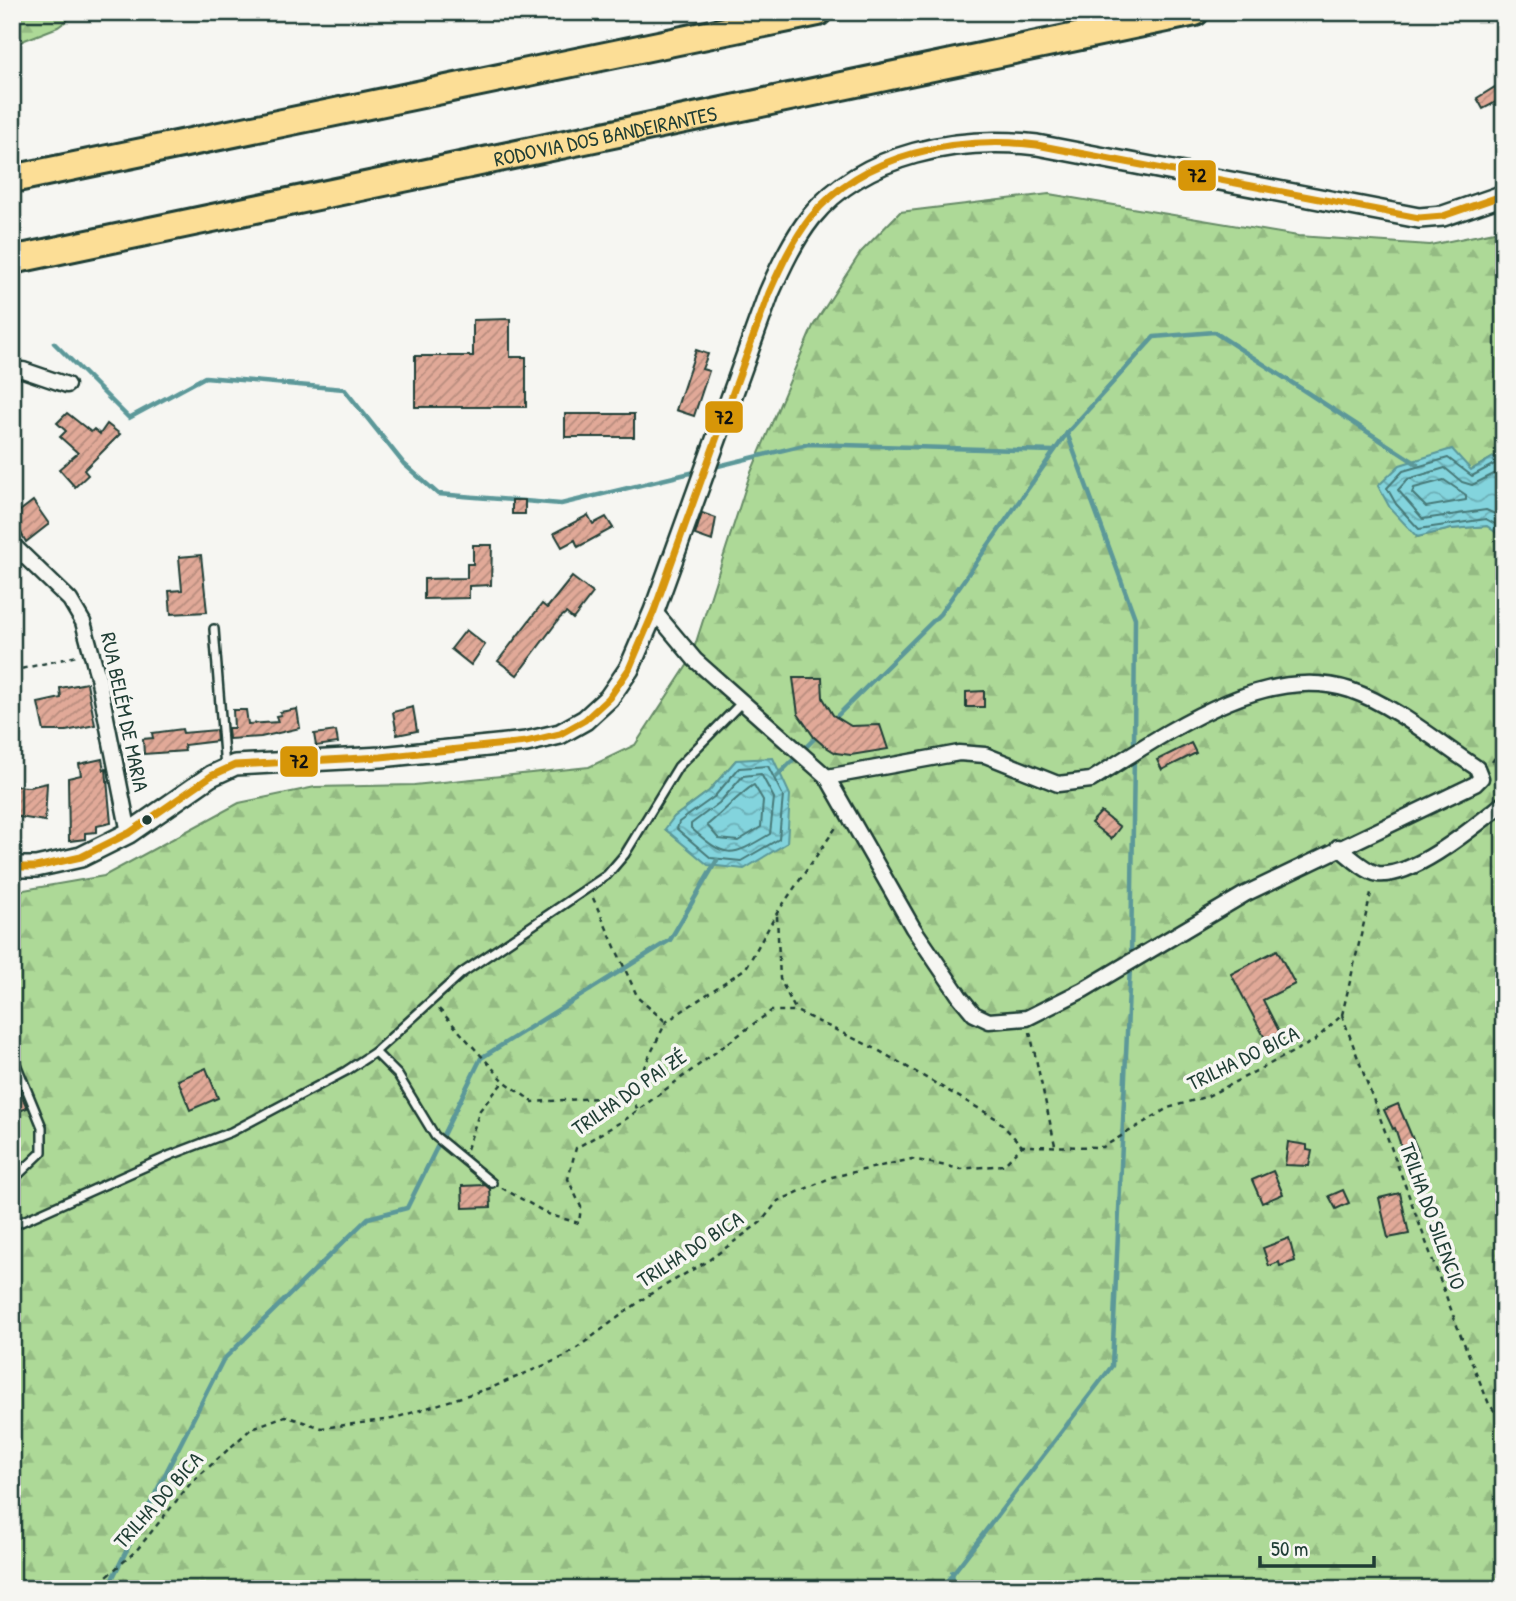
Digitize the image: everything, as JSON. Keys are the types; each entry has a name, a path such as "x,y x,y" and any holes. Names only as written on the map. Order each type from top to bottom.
{"highway":[{"path":"12,179 818,12"},
{"name":"RODOVIA DOS BANDEIRANTES","path":"12,260 1195,12"}],"main road":[{"path":"12,867 59,864 81,857 129,833 225,768 249,763 381,757 526,742 560,734 585,720 609,698 629,668 654,611 769,293 789,250 811,217 836,192 864,174 908,155 957,144 1001,141 1304,194 1419,218 1443,216 1504,195"}],"street":[{"path":"12,370 23,370 67,386"},
{"name":"RUA BELÉM DE MARIA","path":"12,544 78,610 93,652 129,833"},
{"path":"654,611 695,660 827,777 913,928 974,1014 989,1021 1027,1018 1094,984 1245,894 1475,784 1480,778 1477,768 1399,715 1350,691 1327,685 1267,689 1220,705 1091,780 1058,784 985,755 959,753 827,777"},
{"path":"1338,848 1376,874 1400,872 1470,831 1504,803"}],"lane":[{"path":"214,629 225,768"},
{"path":"12,1226 171,1155 231,1132 299,1098 375,1052 431,1001 497,948 607,875 625,854 678,767 743,701"},
{"path":"375,1052 398,1075 435,1136 492,1183"},
{"path":"12,1054 43,1127 43,1139 42,1152 16,1177 12,1177"}],"path":[{"path":"12,671 93,652"},
{"path":"1480,778 1504,745"},
{"path":"630,1096 666,1023 746,968 777,913 847,811"},
{"path":"1342,1015 1376,874"},
{"path":"589,888 638,998 666,1023"},
{"path":"777,913 780,979 796,1011 876,1049 997,1119 1022,1146"},
{"path":"431,1001 504,1081 533,1102 630,1096"},
{"name":"TRILHA DO PAI ZÉ","path":"492,1183 551,1215 579,1223 581,1207 569,1179 576,1148 638,1110 771,1011 796,1011"},
{"name":"TRILHA DO BICA","path":"93,1589 136,1551 190,1484 252,1428 285,1416 322,1428 392,1419 493,1387 566,1356 615,1317 730,1245 761,1222 778,1201 832,1177 880,1164 912,1159 961,1169 1004,1165 1022,1146 1103,1147 1168,1108 1208,1096 1314,1041 1342,1015"},
{"name":"TRILHA DO SILENCIO","path":"1342,1015 1459,1331 1489,1404 1504,1423"},
{"path":"1027,1018 1055,1146"},
{"path":"463,1159 480,1111 504,1081"},
{"path":"630,1096 638,1110"}],"green space":[{"path":"12,12 78,12 58,27 12,45"},
{"path":"1049,194 1298,236 1430,245 1504,230 1504,451 1471,470 1417,537 1451,529 1487,526 1504,538 1504,1589 12,1589 12,892 104,876 239,803 315,787 414,785 589,767 635,745 690,661 749,477 813,326 861,252 900,212","holes":["736,760 683,843 666,830 674,817 709,791"]}],"water":[{"path":"1452,449 1471,470 1504,451 1504,538 1487,526 1451,529 1417,537 1390,508 1378,486 1400,465"},
{"path":"773,758 790,795 787,843 744,869 708,865 665,829 674,817 709,791 736,760"}],"building":[{"path":"1495,87 1502,99 1483,109 1477,98"},
{"path":"510,319 510,357 526,357 526,407 415,407 415,356 473,356 473,320"},
{"path":"696,350 708,354 702,369 709,371 694,416 676,410"},
{"path":"67,413 91,432 94,429 100,434 107,424 120,434 84,470 88,475 75,487 59,469 78,453 60,437 66,431 57,423"},
{"path":"565,414 634,414 634,437 565,437"},
{"path":"512,500 525,500 525,514 512,514"},
{"path":"33,501 49,524 26,542 12,517"},
{"path":"702,513 716,518 712,541 695,535"},
{"path":"588,515 593,524 606,517 613,528 578,547 575,540 562,547 554,533"},
{"path":"473,545 492,545 491,585 469,586 469,598 424,599 424,579 467,578 467,564 473,564"},
{"path":"201,555 207,612 171,614 169,591 182,590 179,557"},
{"path":"572,577 593,593 573,619 566,613 560,618 517,675 498,661 542,604 547,608"},
{"path":"466,630 485,645 471,665 451,649"},
{"path":"793,678 822,678 823,698 833,715 851,726 880,725 888,749 851,755 836,753 823,745 798,714"},
{"path":"87,683 95,725 66,731 44,731 38,703 61,698 60,688"},
{"path":"984,691 984,707 966,707 966,692"},
{"path":"413,707 417,731 397,735 393,712"},
{"path":"297,709 300,728 261,737 229,739 228,728 234,728 233,710 246,710 248,724 278,722 276,716 281,715 280,712"},
{"path":"182,729 183,733 216,730 217,741 184,745 185,751 144,754 143,739 153,738 152,733"},
{"path":"336,731 338,743 316,746 314,734"},
{"path":"1191,743 1196,753 1162,770 1157,760"},
{"path":"102,759 104,770 106,769 111,823 97,826 97,832 85,833 85,839 69,841 68,778 81,775 79,764"},
{"path":"47,783 45,821 12,816 12,786 29,787"},
{"path":"1101,812 1120,827 1111,839 1091,823"},
{"path":"1277,950 1295,984 1263,1000 1283,1039 1269,1046 1231,974"},
{"path":"206,1068 218,1098 190,1110 178,1080"},
{"path":"12,1073 27,1108 12,1114"},
{"path":"1398,1104 1420,1156 1406,1161 1395,1128 1393,1129 1384,1110"},
{"path":"1288,1142 1307,1145 1307,1150 1312,1151 1309,1166 1285,1165"},
{"path":"1273,1171 1283,1194 1262,1203 1252,1180"},
{"path":"485,1185 490,1189 491,1207 463,1208 462,1186"},
{"path":"1343,1190 1349,1203 1336,1209 1329,1196"},
{"path":"1400,1193 1409,1234 1388,1238 1379,1198"},
{"path":"1289,1238 1295,1261 1269,1266 1263,1248"}],"waterway":[{"path":"833,720 940,614 1067,433 1154,337 1214,332 1417,464"},
{"path":"54,343 129,418 205,377 344,389 404,464 438,494 561,504 699,471"},
{"path":"1067,433 1135,618 1134,747"},
{"path":"714,467 808,444 1054,451"},
{"path":"776,777 817,736"},
{"path":"1131,957 1134,756"},
{"path":"107,1589 223,1360 368,1218 407,1208 481,1058 670,940 717,860"},
{"path":"941,1589 1112,1366 1130,966"},
{"path":"952,1572 954,1589"}],"transit line":[{"name":"72","path":"12,867 36,867 81,857 129,833 211,776 235,765 381,757 526,742 560,734 585,720 609,698 629,669 654,611 769,293 788,254 811,217 833,195 858,177 885,163 915,153 976,143 1037,145 1419,218 1443,216 1504,195"}]}
